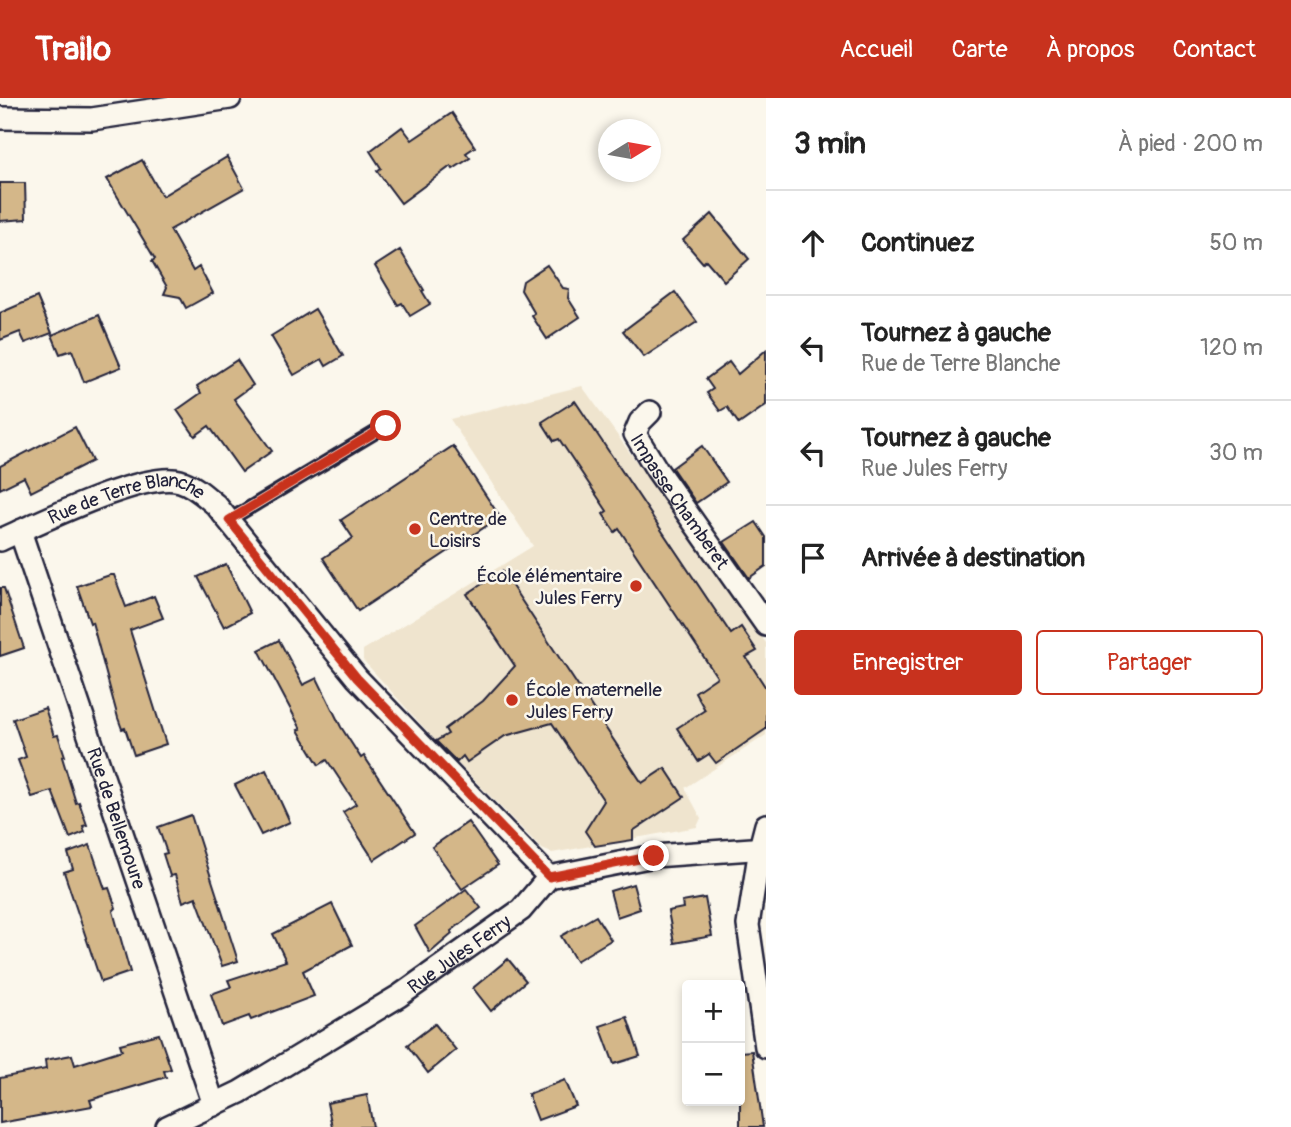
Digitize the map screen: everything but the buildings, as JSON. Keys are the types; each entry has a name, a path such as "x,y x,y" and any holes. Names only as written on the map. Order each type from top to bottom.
{"street":[{"path":"10,111 92,118 230,98"},
{"name":"Impasse Chamberet","path":"650,412 640,422 635,434 657,470 766,625"},
{"name":"Rue de Terre Blanche","path":"0,540 130,486 158,479 177,480 192,486 216,505 229,520 357,678 549,877"},
{"name":"Rue de Bellemoure","path":"20,531 214,1105"},
{"path":"766,825 748,925 766,1047"},
{"path":"549,877 654,856 763,848"},
{"name":"Rue Jules Ferry","path":"167,1127 240,1092 399,996 521,910 549,877"}],"lane":[{"path":"229,520 386,426"}],"shaded area":[{"path":"582,386 766,643 766,735 685,788 701,818 697,827 552,853 542,849 436,741 363,660 363,650 533,546 450,419"}],"place":[{"name":"Centre de Loisirs","path":"415,529"},
{"name":"École élémentaire Jules Ferry","path":"636,586"},
{"name":"École maternelle Jules Ferry","path":"512,700"}],"route":[{"path":"386,426 229,520 357,678 549,877 654,856"}]}
